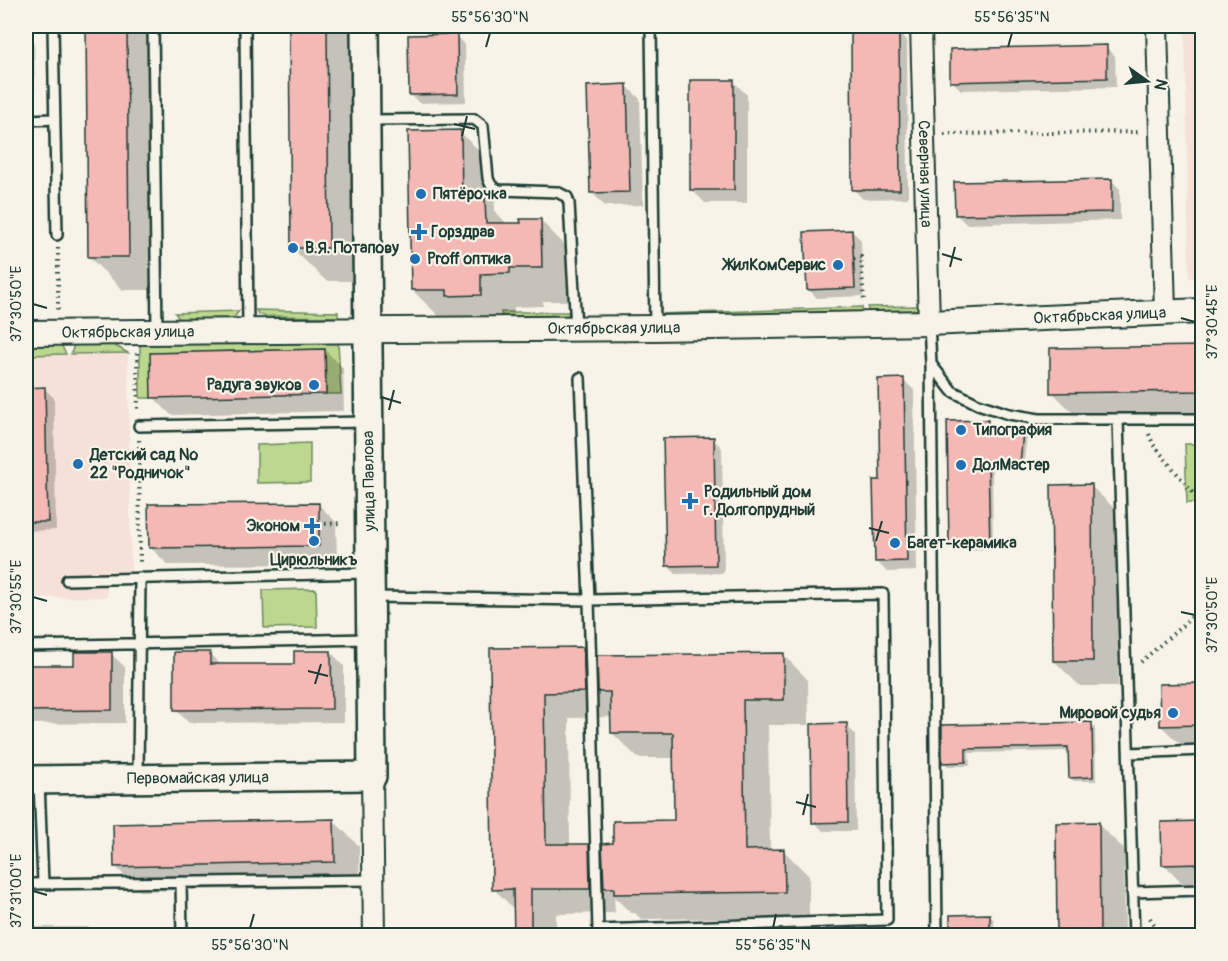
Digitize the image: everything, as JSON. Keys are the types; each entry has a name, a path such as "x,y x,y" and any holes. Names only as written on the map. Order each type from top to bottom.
{"main road":[{"name":"улица Павлова","path":"365,26 372,776"},
{"name":"Первомайская улица","path":"32,780 372,776"}],"street":[{"name":"Северная улица","path":"921,26 929,323"},
{"path":"1157,26 1165,312"},
{"name":"Октябрьская улица","path":"26,333 655,328 929,323 1203,311"},
{"name":"улица Павлова","path":"372,776 374,936"}],"lane":[{"path":"52,26 57,235"},
{"path":"153,26 157,331"},
{"path":"245,26 248,330"},
{"path":"651,26 655,328"},
{"path":"26,120 55,119"},
{"path":"365,120 474,119 483,126 488,178 494,188 557,192 567,197 576,328"},
{"path":"929,323 937,936"},
{"path":"931,364 952,391 978,404 1009,414 1039,419 1203,419"},
{"path":"67,580 140,578 370,585 589,600 883,594 887,920 598,930 589,600 580,378"},
{"path":"1118,420 1134,936"},
{"path":"139,426 368,422"},
{"path":"138,779 140,578"},
{"path":"26,646 370,639"},
{"path":"1129,753 1203,750"},
{"path":"32,780 43,883"},
{"path":"26,884 373,880"},
{"path":"181,882 182,936"},
{"path":"1132,892 1203,890"}],"path":[{"path":"925,134 1141,132"},
{"path":"57,235 58,314"},
{"path":"854,259 861,257 865,308"},
{"path":"137,347 140,578"},
{"path":"1142,420 1153,444 1203,504"},
{"path":"320,524 343,523"},
{"path":"1127,674 1203,608"}],"shaded area":[{"path":"1185,26 1202,26 1202,278 1189,278"},
{"name":"Детский сад № 22 \"Родничок\"","path":"128,353 131,573 107,573 107,597 26,598 26,355"}],"green space":[{"path":"919,306 919,314 868,315 868,307"},
{"path":"862,307 863,315 662,320 659,314"},
{"path":"256,310 338,312 338,317 265,316 258,314"},
{"path":"239,311 233,319 226,322 180,320 175,313"},
{"path":"501,312 570,312 564,319 502,317"},
{"path":"140,342 338,342 341,394 326,394 325,349 151,353 151,398 140,398"},
{"path":"112,344 128,353 71,354 74,345"},
{"path":"26,345 61,345 66,354 26,355"},
{"path":"310,443 310,482 257,483 257,445"},
{"path":"1185,444 1202,444 1202,503 1187,503"},
{"path":"316,589 317,627 264,628 263,590"}],"building":[{"path":"86,26 127,26 129,257 88,257"},
{"path":"289,26 327,26 329,248 291,248"},
{"path":"899,30 900,190 852,190 851,31"},
{"path":"457,34 458,94 409,95 408,35"},
{"path":"1107,45 1107,78 950,82 950,49"},
{"path":"690,80 734,80 734,190 690,190"},
{"path":"627,84 630,192 590,193 587,86"},
{"path":"461,130 462,200 485,199 486,223 521,223 520,219 541,219 542,268 510,268 510,273 481,274 481,295 447,296 447,290 411,290 408,131"},
{"path":"1112,179 1112,212 955,215 954,182"},
{"path":"852,230 855,288 807,290 804,232"},
{"path":"1203,346 1203,391 1050,393 1050,348"},
{"path":"325,349 326,394 151,398 150,353"},
{"path":"904,378 907,561 875,562 873,480 880,480 878,379"},
{"path":"45,387 48,522 26,522 26,388"},
{"path":"988,420 988,428 1023,431 1020,464 988,461 990,546 949,547 947,421"},
{"name":"Родильный дом г. Долгопрудный","path":"714,437 716,565 666,566 663,438"},
{"path":"1092,484 1093,661 1053,661 1051,485"},
{"path":"319,503 319,546 149,548 148,504"},
{"path":"583,647 585,692 544,693 546,844 589,844 590,889 531,889 531,936 514,936 513,889 492,890 490,648"},
{"path":"294,651 331,651 332,709 174,710 174,652 210,652 210,664 294,664"},
{"path":"74,652 112,652 112,710 26,711 26,665 74,665"},
{"path":"784,653 784,700 743,700 745,850 784,849 785,892 614,894 614,888 604,888 602,844 613,843 613,821 674,820 673,733 611,733 610,692 598,692 597,655"},
{"path":"1203,683 1203,725 1160,726 1159,684"},
{"path":"1092,722 1093,777 1069,778 1068,747 966,749 966,762 942,763 942,725"},
{"path":"847,723 848,822 812,823 811,724"},
{"path":"334,819 335,862 114,867 113,824"},
{"path":"1203,821 1203,864 1162,865 1161,822"},
{"path":"1099,822 1100,936 1057,936 1056,823"},
{"path":"990,914 990,936 950,936 950,915"}],"place":[{"name":"Пятёрочка","path":"421,194"},
{"name":"Горздрав","path":"419,232"},
{"name":"В.Я. Потапову","path":"293,248"},
{"name":"Proff оптика","path":"415,259"},
{"name":"ЖилКомСервис","path":"838,265"},
{"name":"Радуга звуков","path":"314,385"},
{"name":"Типография","path":"961,430"},
{"name":"Детский сад № 22 \"Родничок\"","path":"78,464"},
{"name":"ДолМастер","path":"961,465"},
{"name":"Родильный дом г. Долгопрудный","path":"690,501"},
{"name":"Эконом","path":"312,526"},
{"name":"Цирюльникъ","path":"314,541"},
{"name":"Багет-керамика","path":"895,543"},
{"name":"Мировой судья","path":"1173,713"}]}
